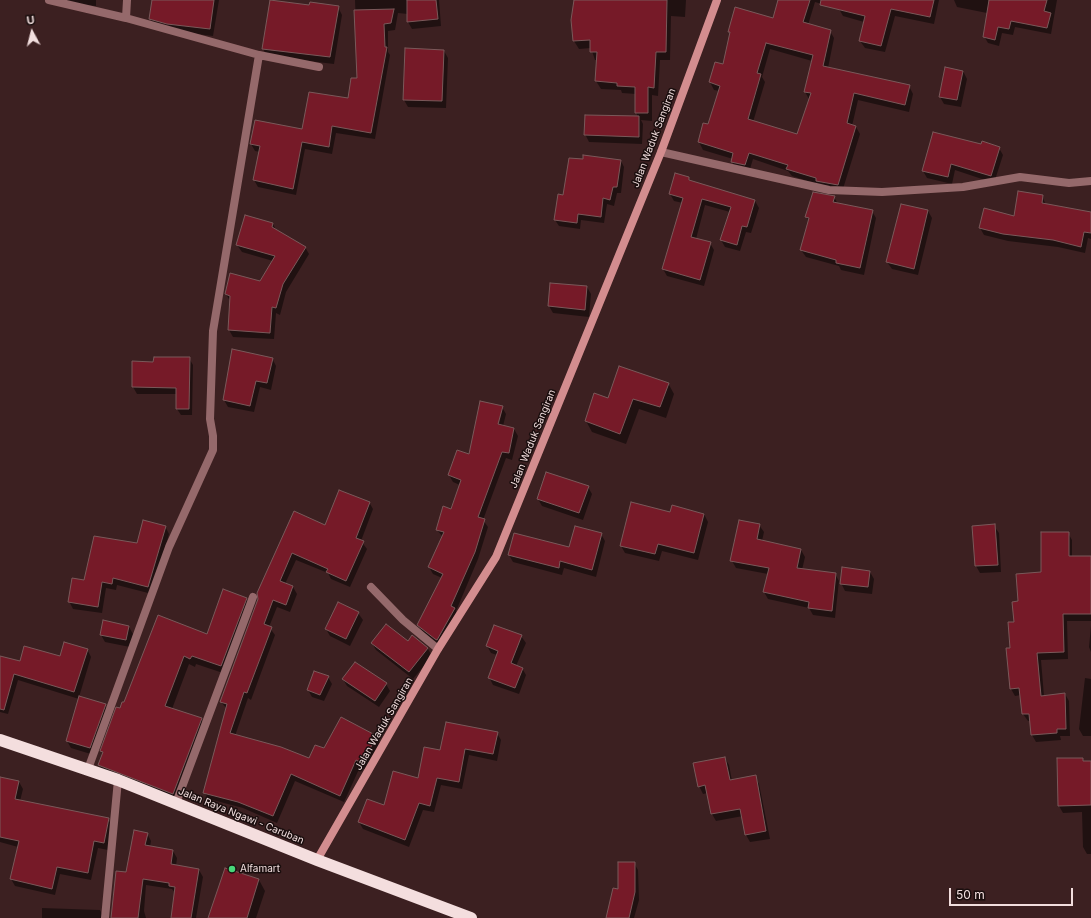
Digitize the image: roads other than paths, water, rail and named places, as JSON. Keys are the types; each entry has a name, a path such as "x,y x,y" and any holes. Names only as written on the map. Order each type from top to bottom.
{"highway":[{"name":"Jalan Raya Ngawi - Caruban","path":"0,740 118,780 317,860 471,918"}],"street":[{"path":"49,0 126,18 258,55 320,66"},
{"path":"126,18 127,0"},
{"name":"Jalan Waduk Sangiran","path":"317,860 438,649 496,557 661,152 717,0"},
{"path":"88,769 169,548 213,450 213,436 210,419 213,331 258,55"},
{"path":"661,152 829,190 882,192 963,187 1020,177 1069,183 1091,181"},
{"path":"371,587 403,620 438,649"},
{"path":"176,803 253,597"},
{"path":"105,918 118,780"}],"place":[{"name":"Alfamart","path":"232,869"}]}
